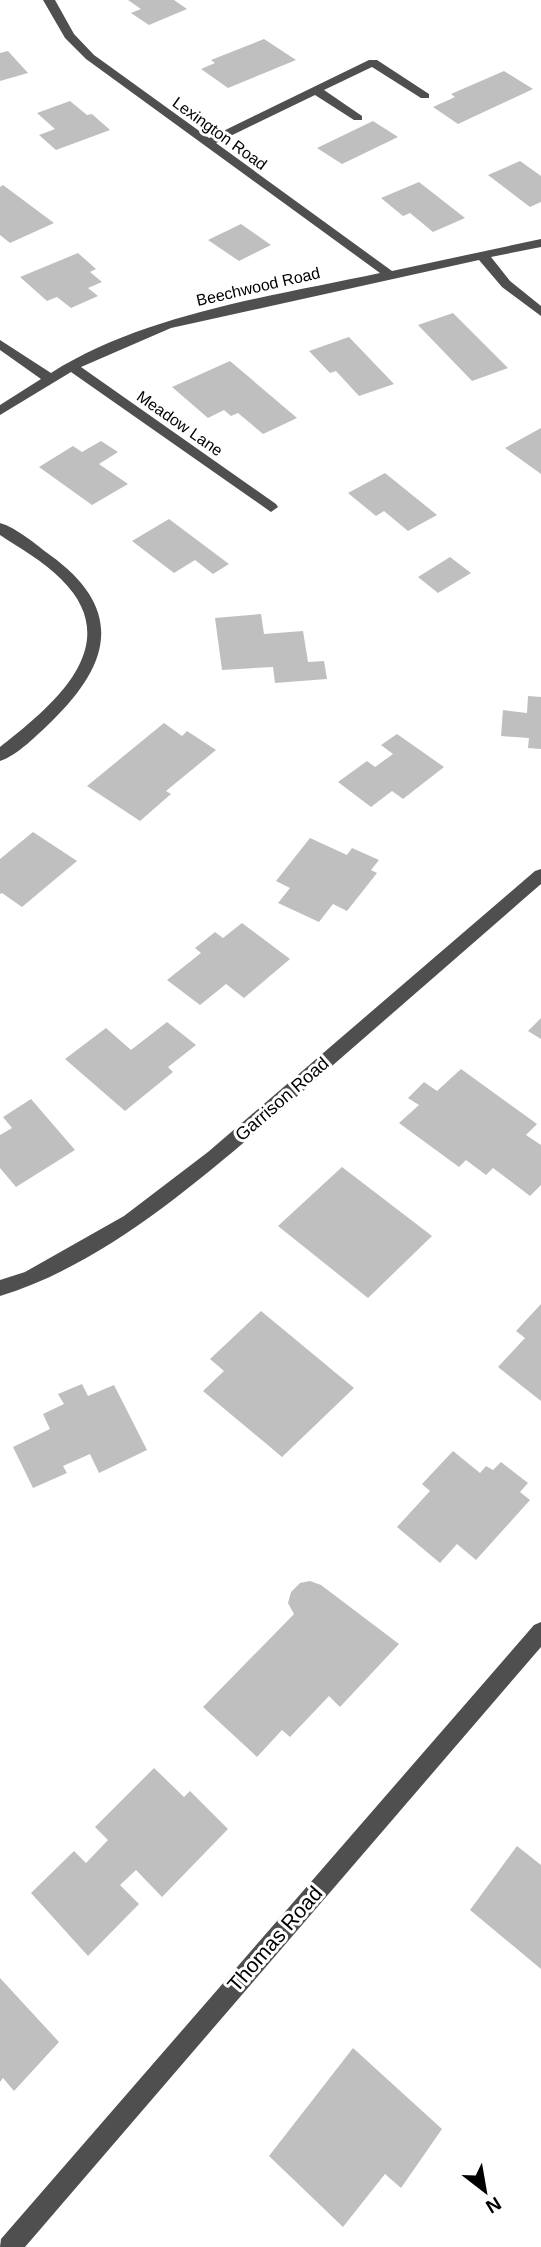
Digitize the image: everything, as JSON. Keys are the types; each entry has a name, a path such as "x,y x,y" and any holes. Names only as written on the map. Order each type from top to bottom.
{"street":[{"name":"Lexington Road","path":"49,0 64,28 82,50 390,275"},
{"path":"207,143 373,62 425,96"},
{"path":"316,90 358,118"},
{"name":"Beechwood Road","path":"0,411 71,366 136,337 189,319 541,243"},
{"path":"482,255 506,284 541,313"},
{"path":"0,344 49,378"},
{"name":"Meadow Lane","path":"71,366 271,507"},
{"path":"0,528 73,583 88,604 94,624 93,650 86,672 71,695 49,717 0,755"},
{"name":"Garrison Road","path":"0,1288 30,1279 131,1221 214,1157 541,875"},
{"name":"Thomas Road","path":"9,2247 541,1632"}],"building":[{"path":"128,0 174,0 187,9 149,25 131,13 141,9"},
{"path":"264,39 296,60 228,88 201,69 215,63 211,60"},
{"path":"8,51 28,73 0,81 0,53"},
{"path":"504,71 533,89 458,124 433,107 455,97 451,94"},
{"path":"70,101 87,115 92,114 110,130 56,150 39,135 55,129 37,113"},
{"path":"373,121 398,137 342,164 317,148"},
{"path":"520,161 541,176 541,202 530,207 488,175"},
{"path":"419,182 465,218 433,232 410,213 403,216 381,198"},
{"path":"3,185 54,223 10,243 0,235 0,187"},
{"path":"241,224 271,245 239,261 208,240"},
{"path":"78,253 96,269 90,272 102,282 88,288 98,296 71,308 57,297 47,301 20,277"},
{"path":"453,313 508,368 472,381 418,325"},
{"path":"349,337 394,384 359,396 336,371 330,373 309,351"},
{"path":"230,361 297,418 263,434 238,413 231,416 224,410 208,418 172,387"},
{"path":"541,428 541,474 505,448"},
{"path":"101,441 118,452 99,464 128,484 92,505 39,467 73,446 82,452"},
{"path":"385,473 437,515 408,531 384,511 376,516 348,493"},
{"path":"169,519 229,564 213,574 195,560 174,573 132,541"},
{"path":"450,557 471,573 438,593 418,577"},
{"path":"261,614 264,634 303,631 308,662 324,661 327,679 275,683 273,667 222,670 215,618"},
{"path":"528,696 541,697 541,749 528,748 529,738 501,736 503,710 527,713"},
{"path":"164,723 182,736 187,731 216,750 166,791 171,794 140,821 87,786"},
{"path":"397,734 444,767 403,799 392,791 371,807 338,782 367,761 375,767 393,754 381,745"},
{"path":"33,832 77,861 22,907 0,894 0,859"},
{"path":"310,838 347,855 352,848 379,860 371,870 377,873 347,911 333,904 319,922 278,903 290,888 276,881"},
{"path":"242,923 290,959 244,998 226,984 200,1005 167,980 201,953 195,948 215,932 223,938"},
{"path":"541,1018 541,1039 528,1031"},
{"path":"167,1022 196,1045 168,1067 173,1072 125,1111 65,1059 106,1028 131,1050"},
{"path":"461,1069 537,1124 526,1135 541,1145 541,1185 530,1196 493,1168 486,1175 466,1160 459,1167 399,1123 419,1105 408,1098 424,1082 437,1091"},
{"path":"31,1099 75,1150 16,1187 0,1168 0,1135 12,1128 3,1117"},
{"path":"342,1167 432,1236 368,1298 278,1226"},
{"path":"541,1304 541,1401 498,1367 525,1338 516,1331"},
{"path":"261,1311 354,1388 282,1457 203,1391 224,1371 210,1359"},
{"path":"82,1384 88,1396 114,1385 147,1450 99,1473 90,1454 63,1466 67,1473 33,1488 13,1447 50,1429 43,1414 64,1404 58,1394"},
{"path":"453,1451 480,1473 486,1466 493,1470 501,1462 528,1483 520,1492 530,1500 476,1560 457,1544 440,1563 397,1527 430,1491 422,1484"},
{"path":"310,1581 321,1585 399,1644 340,1707 329,1696 290,1737 282,1730 257,1757 203,1707 294,1614 288,1603 291,1592 300,1583"},
{"path":"154,1768 184,1797 190,1791 228,1829 162,1897 136,1870 120,1885 139,1904 88,1956 31,1893 74,1851 86,1863 108,1840 95,1827"},
{"path":"517,1846 541,1865 541,1969 470,1910"},
{"path":"0,1978 59,2042 14,2091 3,2078 0,2082"},
{"path":"353,2048 442,2129 401,2188 385,2174 343,2227 269,2156"}]}
